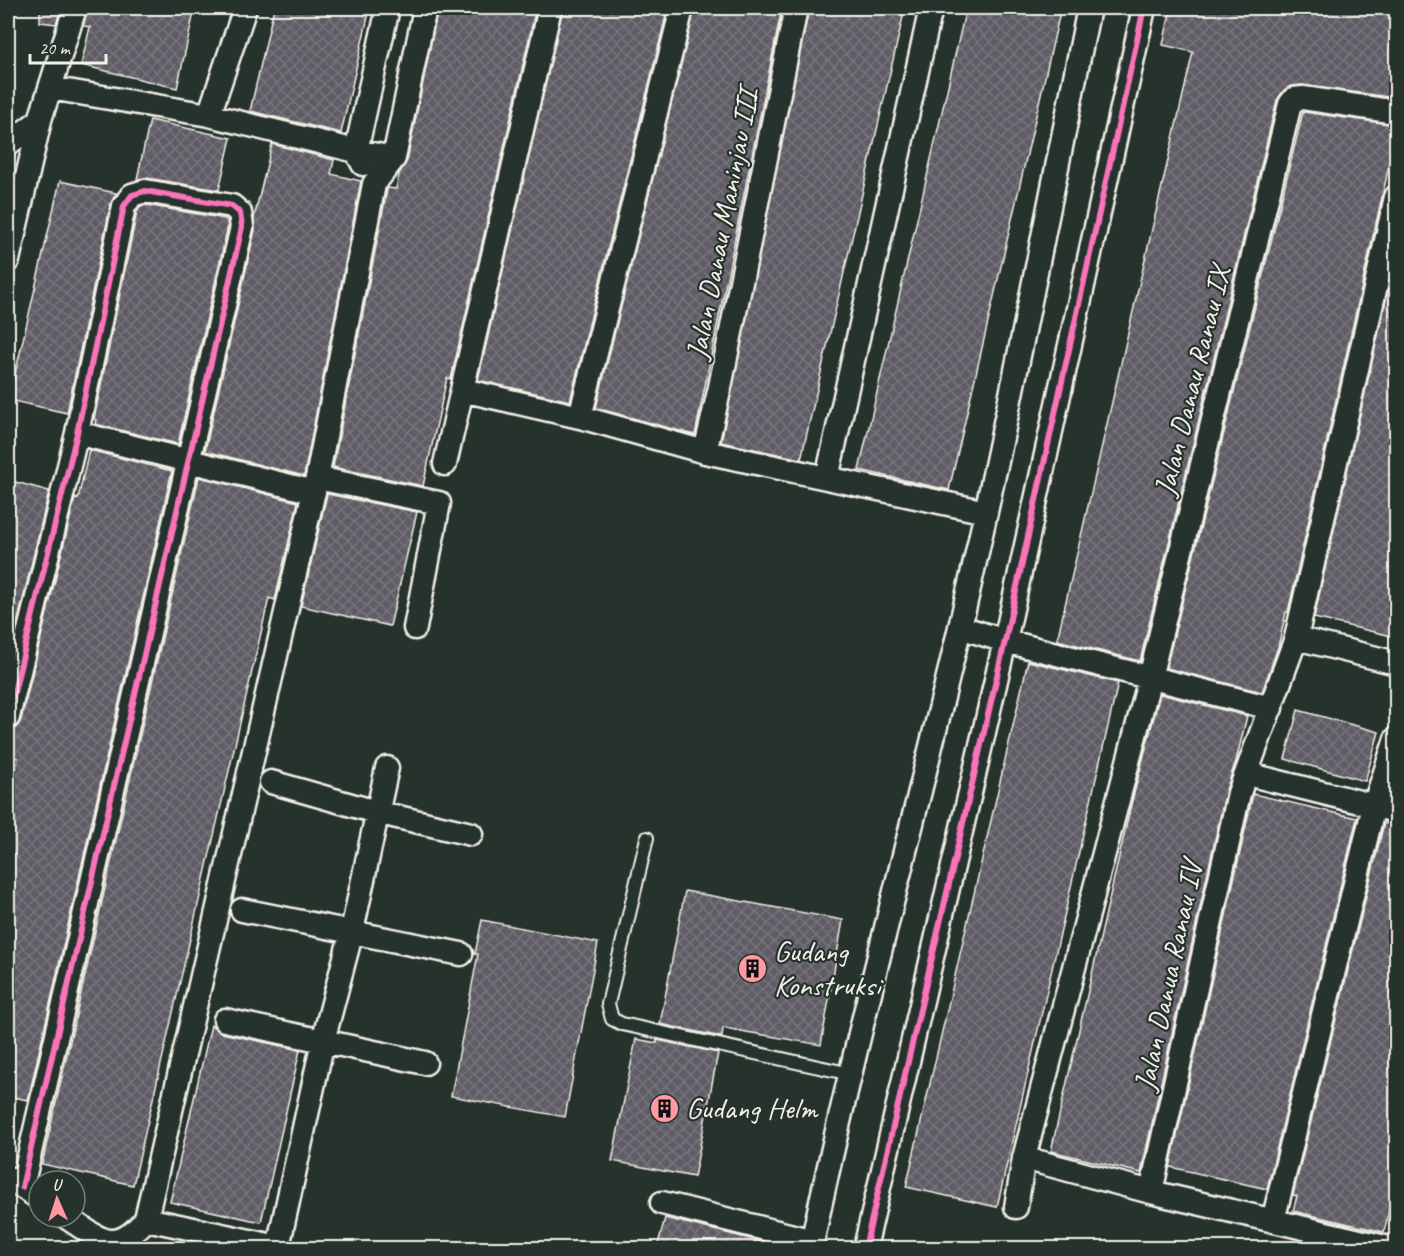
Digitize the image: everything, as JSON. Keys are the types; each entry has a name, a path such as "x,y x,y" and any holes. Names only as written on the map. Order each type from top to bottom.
{"street":[{"path":"8,260 40,120 75,8"},
{"path":"209,115 245,8"},
{"path":"374,184 356,151 388,8"},
{"path":"84,1229 105,1243 114,1244 136,1233 146,1219 315,485 374,184 394,158 425,8"},
{"path":"446,464 549,8"},
{"path":"580,417 682,8"},
{"name":"Jalan Danau Maninjau III","path":"705,452 796,8"},
{"path":"827,478 927,8"},
{"path":"662,1203 812,1245 986,512 1089,8"},
{"path":"864,1248 1005,641 1144,8"},
{"path":"50,88 209,115 394,158"},
{"name":"Jalan Danau Ranau IX","path":"1016,1208 1024,1158 1150,678 1290,104 1294,99 1303,98 1396,112"},
{"path":"8,144 40,120"},
{"path":"8,717 77,433 124,206 132,195 145,191 232,206 240,213 242,227 23,1188"},
{"name":"Jalan Danua Ranau IV","path":"1151,1192 1239,793 1296,638 1396,197"},
{"path":"462,390 580,417 705,452 986,512"},
{"path":"77,433 189,462 315,485 405,495 439,504 415,628"},
{"path":"960,627 1005,641 1271,708"},
{"path":"1296,638 1396,663"},
{"path":"1273,1221 1374,807 1396,739"},
{"path":"146,1219 280,1248 324,1041 352,931 387,768"},
{"path":"1247,774 1396,811"},
{"path":"271,782 376,812 471,834"},
{"path":"242,910 460,954"},
{"path":"225,1020 425,1063"},
{"path":"1024,1158 1151,1192 1389,1248"}],"lane":[{"path":"647,838 608,1004 612,1019 622,1024 851,1074"}],"building":[{"path":"40,8 61,8 56,24 40,22"},
{"path":"88,8 195,8 177,88 81,65 90,27 83,26"},
{"path":"274,8 370,8 341,133 250,111"},
{"path":"438,8 536,8 451,379 447,378 423,486 333,467 387,190 388,188 396,189 399,174 407,161"},
{"path":"563,8 668,8 570,401 478,380"},
{"path":"695,8 782,8 695,435 596,408"},
{"path":"809,8 905,8 801,459 721,442"},
{"path":"966,8 1061,8 949,490 859,470"},
{"path":"1171,8 1396,8 1396,98 1302,85 1284,90 1277,100 1140,661 1057,640 1193,52 1163,45"},
{"path":"1303,112 1396,125 1396,135 1288,612 1286,612 1278,647 1262,692 1166,668"},
{"path":"150,120 231,138 219,190 147,178 137,179"},
{"path":"272,144 334,160 331,174 361,181 304,476 205,451 255,230 254,218"},
{"path":"60,181 116,193 111,203 67,413 9,400"},
{"path":"146,205 226,219 228,226 178,444 95,424 94,419 137,212 140,207"},
{"path":"1396,256 1396,637 1314,618"},
{"path":"89,450 172,471 28,1100 8,1096 8,803 18,758 8,757 8,730 17,727 21,720 75,498 78,499"},
{"path":"199,477 298,502 275,600 269,598 133,1185 87,1174 87,1169 64,1169 42,1164"},
{"path":"8,480 49,491 8,662"},
{"path":"327,494 417,512 390,626 301,606"},
{"path":"1028,661 1118,683 997,1207 906,1187"},
{"path":"1160,694 1247,716 1226,790 1141,1173 1051,1151 1131,805"},
{"path":"1298,710 1379,732 1365,781 1285,759"},
{"path":"1253,794 1357,818 1267,1189 1170,1167"},
{"path":"1384,823 1396,826 1396,1180 1384,1232 1293,1211 1297,1196 1293,1195"},
{"name":"Gudang Konstruksi","path":"685,891 843,920 821,1045 723,1028 722,1037 660,1024"},
{"path":"482,920 598,943 565,1117 451,1096 478,954 475,954"},
{"path":"211,1025 222,1033 300,1050 261,1222 170,1202"},
{"name":"Gudang Helm","path":"636,1039 657,1043 657,1040 718,1053 694,1177 612,1161"},
{"path":"665,1218 767,1243 766,1248 657,1248"}],"cycle path":[{"path":"865,1248 1005,641 1144,8"},
{"path":"8,717 77,433 124,206 132,195 145,191 232,206 240,213 242,227 22,1187"}],"place":[{"name":"Gudang Konstruksi","path":"753,968"},
{"name":"Gudang Helm","path":"665,1108"}]}
